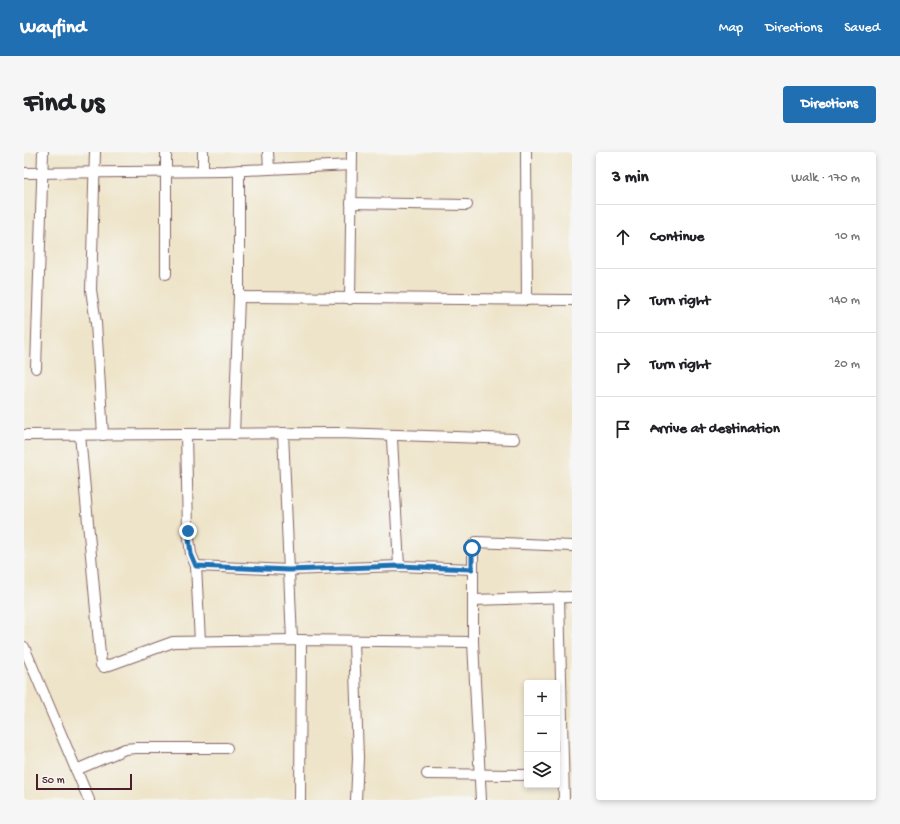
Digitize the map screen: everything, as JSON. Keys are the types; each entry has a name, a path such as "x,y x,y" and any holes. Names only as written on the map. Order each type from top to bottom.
{"street":[{"path":"36,368 43,152"},
{"path":"95,152 91,290 96,323 103,435"},
{"path":"166,152 166,274"},
{"path":"203,171 204,152"},
{"path":"268,152 269,168"},
{"path":"350,299 352,152"},
{"path":"526,152 527,300"},
{"path":"24,173 203,171 351,165"},
{"path":"234,434 239,297 239,170"},
{"path":"351,203 466,205"},
{"path":"239,297 572,300"},
{"path":"283,433 289,570 297,640 300,800"},
{"path":"24,435 283,433 390,434 514,439"},
{"path":"186,434 188,531 191,554 196,566 200,641"},
{"path":"390,434 392,439 399,566"},
{"path":"80,435 101,665 106,667 173,642 297,640 473,642"},
{"path":"481,800 473,642 472,548 476,542 572,546"},
{"path":"196,566 289,570 399,566 472,569"},
{"path":"559,597 567,732 560,775 564,800"},
{"path":"473,600 572,597"},
{"path":"354,641 358,758 356,800"},
{"path":"24,647 89,800"},
{"path":"76,770 125,749 227,748"},
{"path":"427,774 524,775"}],"route":[{"path":"188,531 191,554 196,566 289,570 399,566 472,569 472,548"}]}
